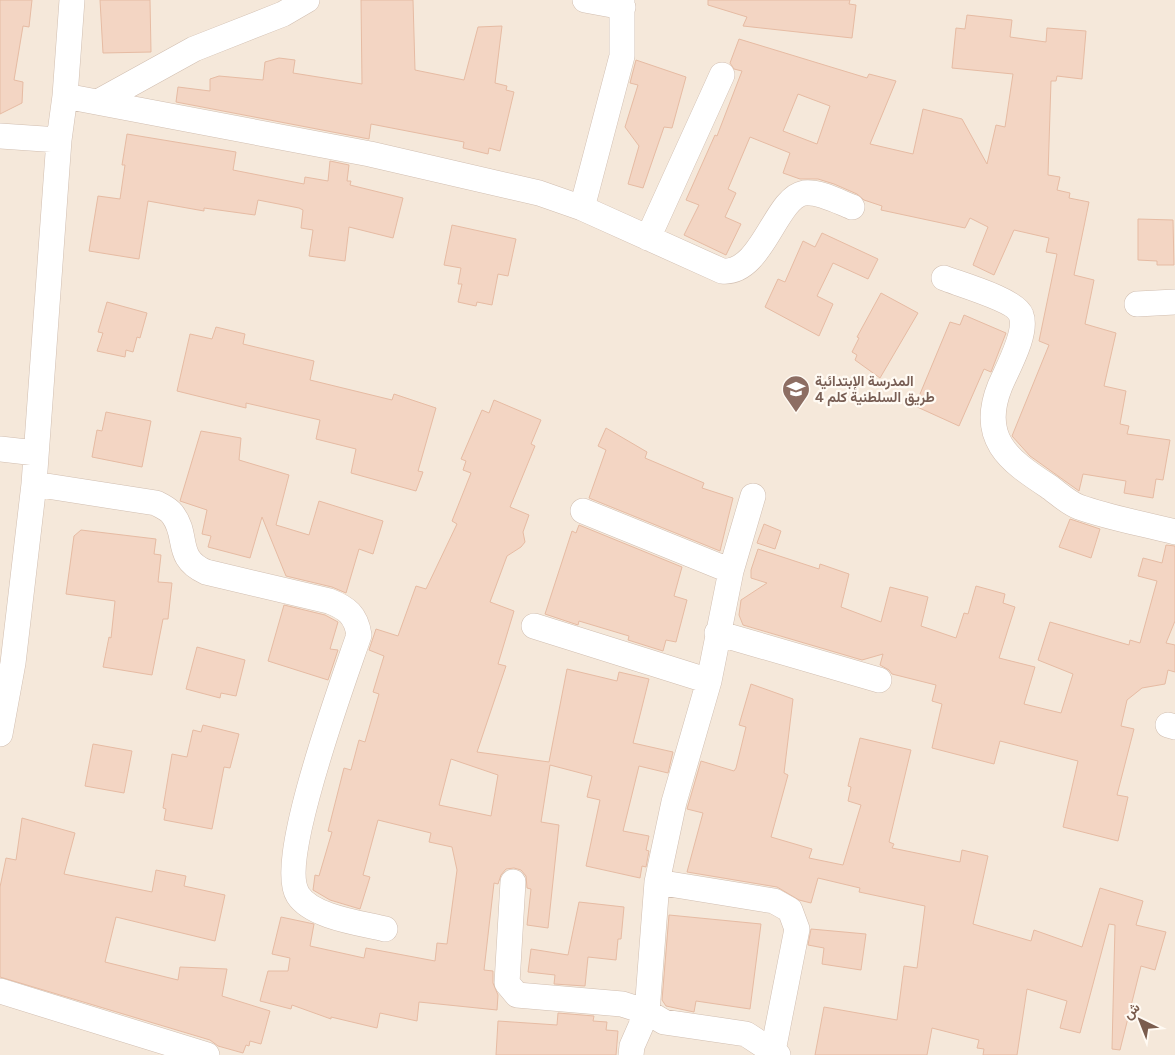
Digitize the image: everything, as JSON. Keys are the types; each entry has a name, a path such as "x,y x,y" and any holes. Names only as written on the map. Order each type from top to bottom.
{"street":[{"path":"0,734 6,663 34,484 59,140 66,96 72,0"},
{"path":"98,102 194,49 289,12 307,0"},
{"path":"582,208 622,56 623,4 585,0"},
{"path":"648,238 722,76"},
{"path":"66,96 370,154 540,193 582,208 707,266 732,272 746,265 792,200 804,193 817,195 852,207"},
{"path":"0,136 59,140"},
{"path":"944,278 1011,304 1021,314 1023,328 994,401 991,420 997,438 1008,457 1078,507 1175,532"},
{"path":"1137,304 1175,302"},
{"path":"0,449 36,453"},
{"path":"34,484 156,503 173,513 184,552 195,567 206,572 329,602 344,607 353,616 359,635 303,808 296,840 294,880 297,894 318,912 385,929"},
{"path":"631,1055 632,1046 647,1012 657,882 674,802 709,681 717,633 731,571 753,496"},
{"path":"583,511 731,571"},
{"path":"534,626 709,681"},
{"path":"717,633 879,680"},
{"path":"512,882 506,983 517,995 622,1004 647,1012 664,1022 746,1034 775,1053 797,928 790,910 774,901 657,882"},
{"path":"0,991 207,1055"}],"shaded area":[{"path":"0,0 1175,0 1175,1055 0,1055"}],"building":[{"path":"0,0 32,0 29,27 23,26 14,80 23,82 22,103 0,114"},
{"path":"100,0 150,0 151,52 103,53"},
{"path":"361,0 413,0 415,70 464,80 478,27 502,26 495,83 507,86 506,90 514,92 500,151 489,148 488,154 463,148 464,142 371,124 369,139 176,102 178,87 210,91 210,79 219,76 263,80 265,62 279,58 295,60 293,73 362,84"},
{"path":"708,0 850,0 849,4 856,5 852,38 743,26 747,17 708,5"},
{"path":"967,15 1012,20 1010,37 1046,42 1047,28 1086,31 1082,79 1057,76 1056,81 1051,81 1048,175 1060,177 1057,190 1070,193 1069,198 1089,202 1074,275 1094,280 1085,324 1116,333 1104,386 1126,391 1120,424 1129,426 1127,434 1170,440 1163,480 1156,479 1153,498 1124,493 1126,481 1083,474 1079,491 1030,456 1012,436 1049,345 1039,341 1057,254 1046,252 1049,238 1014,230 994,275 973,265 988,227 970,218 965,228 881,210 882,206 864,200 857,194 834,184 818,179 800,179 783,173 790,153 750,137 728,189 736,193 725,217 741,224 726,255 684,235 699,205 686,200 715,135 717,136 742,71 734,69 730,63 739,39 867,78 869,74 896,81 870,144 913,154 923,109 962,119 987,164 996,125 1005,127 1013,74 952,68 956,28 965,29","holes":["798,94 830,106 817,144 783,131"]},
{"path":"636,60 686,77 672,128 664,127 643,188 628,184 639,146 625,127 638,85 630,83"},
{"path":"127,134 236,152 233,170 304,184 305,177 328,181 330,161 349,165 347,181 351,181 350,185 403,198 393,238 349,227 345,261 309,256 313,230 301,228 303,210 299,208 258,200 255,215 204,208 204,211 148,201 139,259 89,251 98,196 120,199 125,165 122,165"},
{"path":"1138,219 1173,220 1174,265 1157,265 1157,261 1138,260"},
{"path":"452,225 516,239 508,276 498,274 492,305 477,302 476,306 458,302 462,284 458,284 461,268 444,265"},
{"path":"822,233 878,259 868,279 833,263 817,296 833,304 819,336 765,307 778,279 785,282 803,241 815,247"},
{"path":"881,293 918,313 880,378 855,360 857,355 852,352 859,338 857,337"},
{"path":"107,302 147,313 140,338 137,337 133,352 126,350 125,357 97,351 103,333 98,332"},
{"path":"964,315 1006,333 991,372 984,369 959,426 915,406 950,322 960,325"},
{"path":"216,327 245,334 243,344 314,361 310,380 392,400 394,394 436,408 418,471 423,472 416,491 351,473 356,449 316,439 320,420 246,403 246,408 177,391 190,334 212,339"},
{"path":"494,400 541,420 531,444 535,446 510,507 529,515 523,532 525,542 507,556 490,602 514,611 498,664 506,666 477,752 549,762 567,669 617,681 619,672 649,679 633,743 673,752 668,773 639,766 623,831 649,836 646,850 649,851 646,867 642,866 640,878 586,866 600,800 587,797 592,776 550,765 541,822 559,825 548,928 527,925 531,889 527,888 526,876 521,870 514,868 506,869 501,875 498,884 494,883 484,970 493,971 493,983 498,995 497,1010 419,1002 417,1021 380,1013 377,1028 331,1017 331,1019 292,1005 291,1009 260,1001 268,971 288,971 290,958 272,954 281,917 314,924 310,946 364,958 366,948 435,961 437,943 447,944 457,870 452,847 429,842 431,833 378,820 363,875 370,877 360,909 330,900 313,890 315,875 319,876 332,832 328,831 344,768 351,770 359,740 365,742 379,694 373,692 384,656 369,650 376,629 398,636 416,586 426,589 457,524 452,521 471,473 463,470 466,461 461,459 482,410 489,413","holes":["451,759 498,775 491,816 439,805"]},
{"path":"106,412 151,421 142,467 92,457 97,430 102,431"},
{"path":"606,428 647,452 645,458 704,483 702,488 733,498 720,551 589,498 606,450 598,446"},
{"path":"201,431 241,438 239,460 289,475 276,525 309,535 319,501 383,521 373,554 359,549 346,593 332,587 286,576 262,517 250,558 208,547 211,536 202,534 207,510 180,501"},
{"path":"1070,519 1100,529 1091,558 1059,547"},
{"path":"764,524 781,531 775,549 757,543"},
{"path":"579,525 682,567 674,596 687,600 676,642 666,640 663,651 628,640 629,636 579,621 578,625 545,614 572,531 576,533"},
{"path":"81,530 156,539 154,554 161,555 158,582 172,583 168,619 163,619 152,675 103,667 109,637 111,638 115,601 66,594 74,536"},
{"path":"1166,545 1175,546 1175,621 1166,643 1175,645 1175,672 1168,670 1165,684 1142,688 1127,700 1121,726 1134,729 1117,795 1128,797 1118,841 1063,827 1078,761 1000,741 994,764 932,748 942,704 932,701 936,685 892,674 880,665 883,654 862,660 743,625 739,615 741,600 767,583 751,578 751,570 758,549 819,569 820,564 849,574 841,607 881,622 890,587 928,597 921,626 956,638 964,613 968,614 976,586 1005,594 1003,603 1015,607 999,658 1035,667 1024,704 1061,713 1073,674 1038,660 1050,622 1129,645 1130,640 1140,643 1157,581 1138,576 1143,558 1162,563"},
{"path":"284,605 325,615 338,622 330,649 338,650 328,680 268,661"},
{"path":"197,647 245,660 236,696 221,693 220,698 186,689"},
{"path":"751,684 793,699 784,773 788,775 771,837 812,849 809,858 843,865 861,805 848,801 851,787 848,786 860,738 911,750 889,842 894,844 892,848 960,862 962,850 988,856 973,924 1031,941 1034,930 1082,947 1100,888 1143,901 1136,925 1166,932 1155,970 1141,966 1120,1050 1112,1049 1115,925 1109,924 1080,1033 1060,1028 1067,1001 1027,989 1017,1055 983,1055 984,1049 977,1048 979,1040 932,1028 927,1055 815,1055 824,1007 897,1020 904,966 917,968 925,906 859,892 860,888 818,878 811,903 799,900 777,887 687,872 703,813 687,809 701,761 734,771 736,768 746,727 739,725"},
{"path":"203,725 239,734 230,768 224,767 212,829 164,820 166,809 163,808 172,754 187,757 193,730 201,732"},
{"path":"93,744 132,751 124,793 85,786"},
{"path":"22,818 75,833 64,874 152,892 156,870 186,876 184,886 225,895 215,941 116,917 105,962 178,980 180,967 227,969 222,996 270,1011 261,1044 250,1041 249,1046 246,1045 243,1053 218,1046 210,1040 0,977 0,887 6,858 16,860"},
{"path":"579,902 624,907 621,939 618,939 616,960 588,957 585,986 554,984 555,975 528,972 531,949 568,955"},
{"path":"669,915 761,924 750,1009 696,1001 694,1012 666,1006 662,1000"},
{"path":"811,929 866,934 861,970 822,964 824,948 808,945"},
{"path":"558,1013 594,1016 593,1021 607,1022 606,1030 618,1031 616,1055 496,1055 498,1021 557,1025"}],"place":[{"name":"المدرسة الإبتدائية طريق السلطنية كلم 4","path":"796,413"}]}
